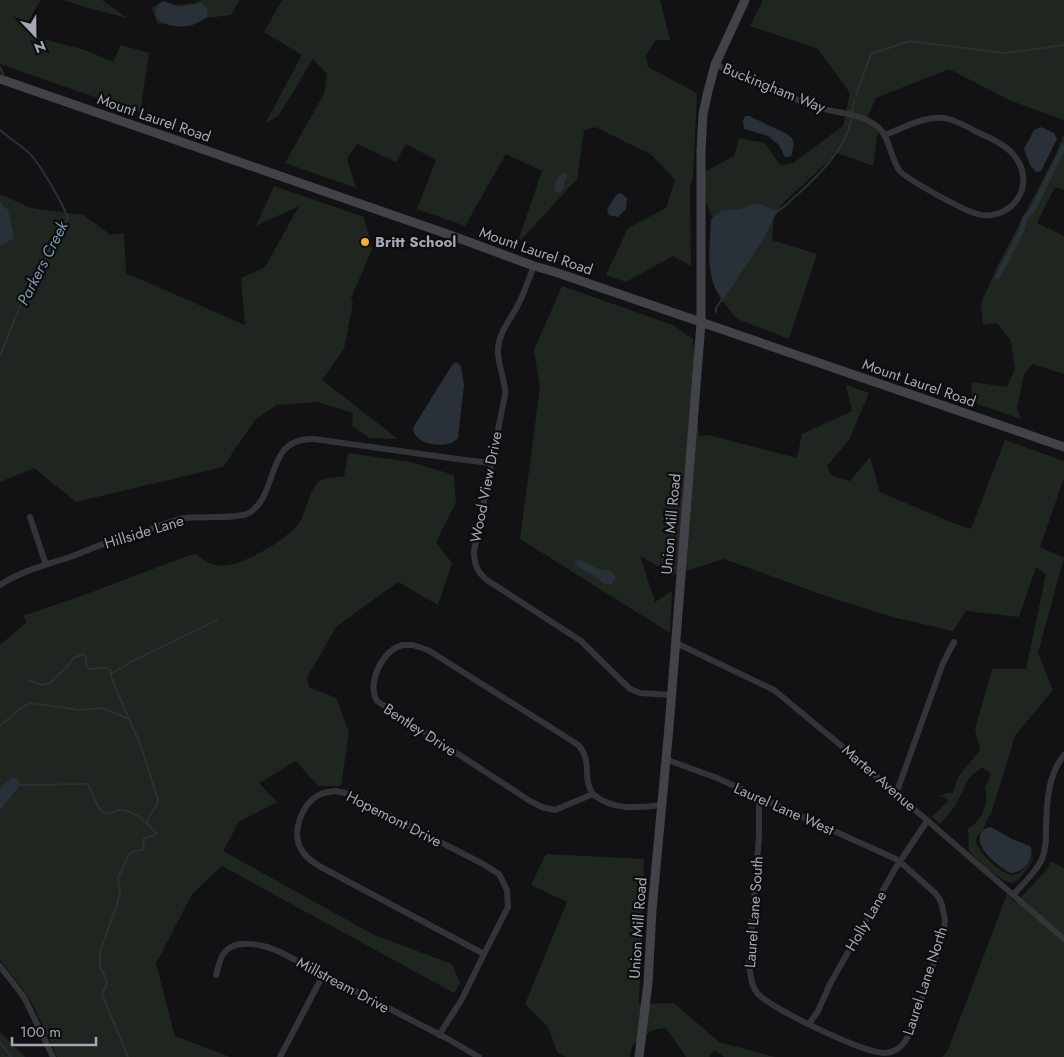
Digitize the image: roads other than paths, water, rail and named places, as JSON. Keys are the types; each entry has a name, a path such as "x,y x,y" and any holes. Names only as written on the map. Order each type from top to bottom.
{"main road":[{"name":"Union Mill Road","path":"639,1057 648,983 652,910 676,643 701,322 702,133 708,91 715,65 745,0"},
{"name":"Mount Laurel Road","path":"0,79 453,236 534,266 1064,447"}],"street":[{"name":"Buckingham Way","path":"715,65 748,75 812,106 868,120 880,128 901,172 911,180 972,212 985,215 1004,210 1015,202 1022,191 1024,185 1021,166 1008,150 992,139 950,119 932,118 884,135"},
{"name":"Wood View Drive","path":"534,266 519,303 499,343 498,356 505,389 474,551 474,563 479,572 496,587 581,641 630,689 640,693 671,695"},
{"name":"Hillside Lane","path":"0,586 14,577 46,565 181,519 246,515 253,510 261,498 281,453 288,445 301,440 314,438 492,463"},
{"path":"30,516 46,565"},
{"path":"896,794 943,663 954,642"},
{"name":"Marter Avenue","path":"676,643 774,690 838,742 1064,939"},
{"name":"Bentley Drive","path":"408,644 423,648 577,744 586,756 588,786 593,794 555,810 542,807 530,801 377,701 373,692 374,681 382,660 398,646 408,644"},
{"path":"1013,895 1032,874 1042,858 1046,843 1050,781 1064,755"},
{"name":"Laurel Lane West","path":"665,759 759,797 900,862"},
{"name":"Hopemont Drive","path":"439,1035 462,998 508,907 508,890 498,874 483,864 345,794 336,791 327,792 318,795 311,801 301,818 297,836 303,854 310,860 484,954"},
{"path":"593,794 608,804 618,807 662,806"},
{"name":"Laurel Lane South","path":"759,797 759,836 749,966 750,980 757,994 767,1002 809,1024"},
{"name":"Holly Lane","path":"809,1024 900,862 928,821"},
{"name":"Laurel Lane North","path":"809,1024 873,1052 892,1051 902,1046 908,1038 940,945 945,928 945,920 942,905 935,893 900,862"},
{"name":"Millstream Drive","path":"216,975 222,956 227,950 248,943 264,945 479,1057"},
{"path":"0,966 24,998 53,1057"},
{"path":"280,1057 324,975"}],"waterway":[{"path":"856,95 871,54 910,41 1005,53 1064,45"},
{"name":"Parkers Creek","path":"0,67 3,74"},
{"path":"852,112 854,102"},
{"path":"776,212 823,170 844,140 852,117"},
{"name":"Parkers Creek","path":"0,130 32,156 62,204 68,219 54,240 45,260 33,274 0,356"},
{"path":"998,276 1021,232 1025,218 1033,209 1064,146"},
{"path":"716,312 716,308 723,298"},
{"path":"111,674 131,662 217,620"},
{"path":"29,680 42,685 50,683 67,667 73,658 83,654 86,657 87,668 107,668 110,670 113,682 141,746 158,800 147,822"},
{"path":"0,726 22,707 32,703 79,710 102,708 127,718"},
{"path":"19,785 87,784 102,811 108,813 121,810 131,812 156,833 144,838 143,850 129,854 118,878 120,892 100,952 100,966 107,981 102,994 128,1057"},
{"name":"Parkers Creek","path":"0,1042 11,1057"}],"place":[{"name":"Britt School","path":"365,242"}]}
